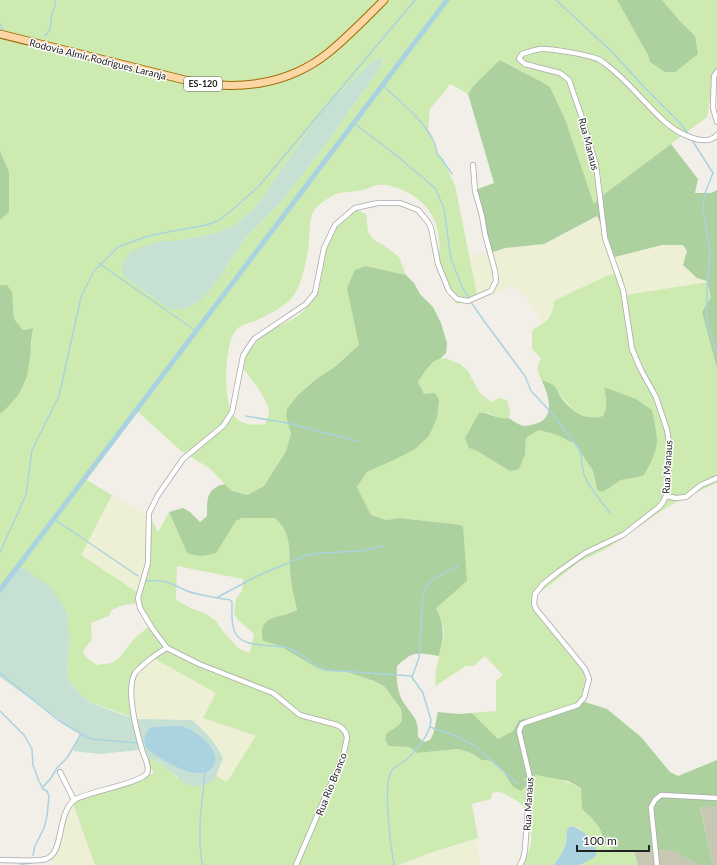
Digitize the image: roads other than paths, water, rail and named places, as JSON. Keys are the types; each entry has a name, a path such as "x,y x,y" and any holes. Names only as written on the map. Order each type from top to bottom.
{"main road":[{"name":"Rodovia Almir Rodrigues Laranja","path":"0,34 189,81 213,85 248,85 282,78 319,60 342,42 384,0"}],"street":[{"name":"Rua Manaus","path":"520,865 525,850 530,778 519,735 520,728 522,724 526,722 578,705 584,698 589,679 585,669 536,609 534,604 535,594 543,584 571,562 585,553 623,535 659,507 666,496 670,449 667,430 656,397 641,370 632,349 629,336 626,301 605,238 596,165 569,80 560,73 525,64 519,59 522,54 541,49 567,52 598,59 616,72 666,123 685,135 701,140 709,139 717,135"},
{"path":"717,72 714,76 713,108 717,122"},
{"path":"0,860 48,859 54,853 59,841 63,818 74,800 83,795 134,781 146,775 148,772 135,726 132,694 134,677 137,671 150,659 167,648 152,628 140,608 138,598 148,563 149,513 158,495 183,459 223,426 232,412 243,356 254,339 306,304 315,294 324,248 335,225 355,208 378,203 400,203 418,210 431,228 438,264 449,291 457,299 468,301 491,291 496,281 496,271 485,234 475,191 472,165"},
{"path":"666,496 676,498 686,497 701,485 717,478"},
{"name":"Rua Rio Branco","path":"167,648 199,664 273,693 300,715 337,725 346,733 347,738 344,756 296,865"},
{"path":"60,772 74,800"},
{"path":"657,865 651,807 655,800 661,795 717,798"}],"water":[{"path":"181,726 187,728 196,733 211,747 214,752 215,762 210,770 203,773 193,773 171,764 146,748 144,739 148,729 153,727"},
{"path":"571,826 579,829 593,842 596,855 580,865 554,865 563,850 567,830"}],"waterway":[{"path":"45,36 50,30 55,0"},
{"path":"0,552 26,495 32,450 59,396 81,297 94,271 118,247 152,235 206,225 218,221 231,211 259,186 415,0"},
{"path":"0,590 447,0"},
{"path":"556,0 612,52 680,123 689,135"},
{"path":"0,24 3,30"},
{"path":"382,85 416,116 424,126 431,135 437,154 452,174"},
{"path":"354,123 435,188 444,208 451,259 463,289 469,298"},
{"path":"692,140 713,173 705,193 703,208 710,253 707,289 707,319 709,330 717,352"},
{"path":"100,264 196,331"},
{"path":"471,302 525,376 531,391 550,411 579,449 587,482 610,513"},
{"path":"246,416 287,423 357,441"},
{"path":"54,519 138,576"},
{"path":"218,597 257,576 307,555 362,551 382,546"},
{"path":"412,677 419,658 423,593 425,588 433,580 458,566"},
{"path":"145,581 162,581 192,593 230,600 232,602 234,631 242,640 249,643 289,648 299,653 316,666 326,670 411,676 423,693 431,720 426,736 415,751 407,759 395,767 389,777 387,802 394,865"},
{"path":"0,673 58,720 86,737 92,739 137,743"},
{"path":"0,711 24,735 32,749 33,765 38,779 43,789 47,791 49,796 44,828 35,846 33,855"},
{"path":"430,727 456,736 475,746 518,784"},
{"path":"43,787 57,768 67,758 81,734"},
{"path":"202,865 200,822 205,771"},
{"path":"20,865 31,862"}]}
